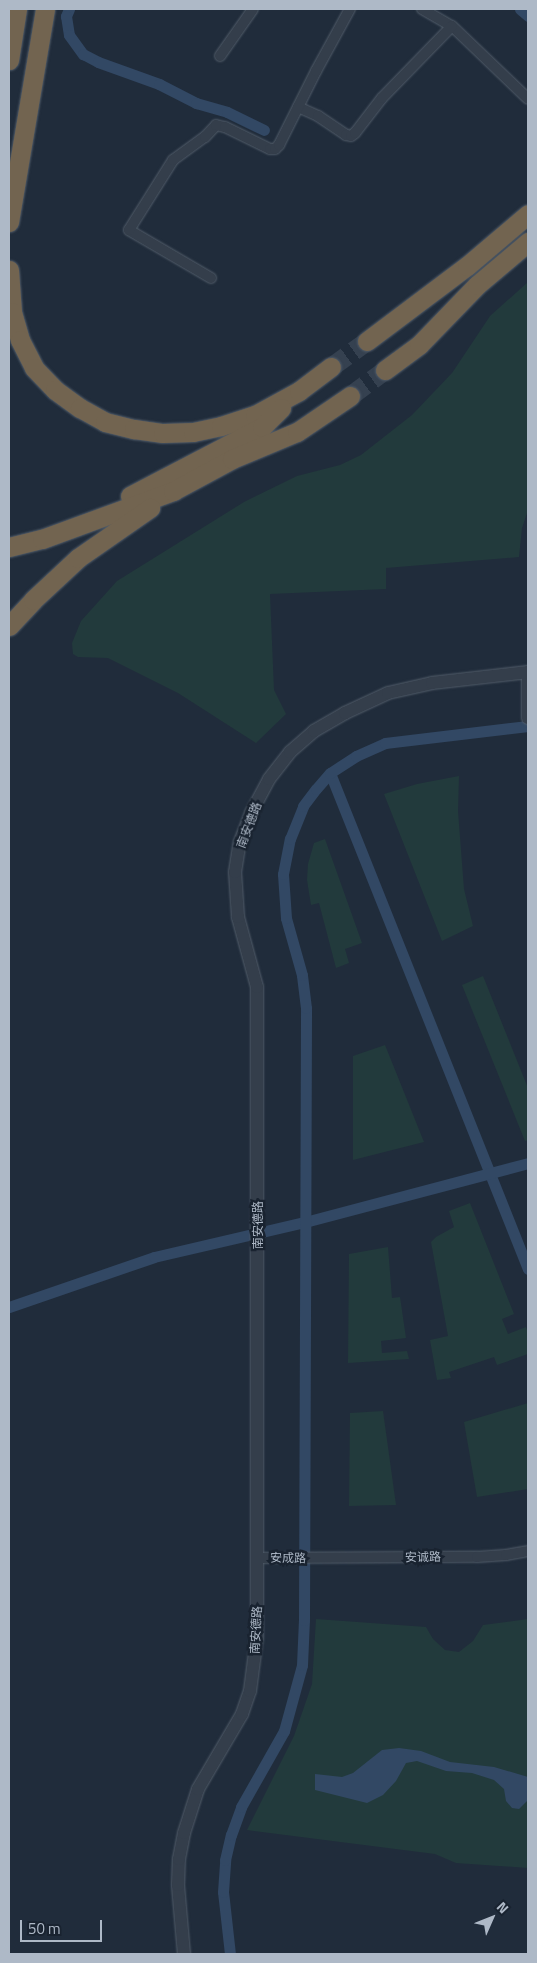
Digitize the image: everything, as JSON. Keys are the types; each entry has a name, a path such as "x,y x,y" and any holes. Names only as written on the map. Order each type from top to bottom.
{"highway":[{"path":"9,60 17,9"},
{"path":"9,222 45,9"},
{"path":"367,341 467,266 528,214"},
{"path":"385,370 419,345 477,285 528,242"},
{"path":"9,270 12,312 20,340 34,368 55,390 80,408 105,422 163,433 193,432 221,426 254,415 299,391 331,368"},
{"path":"9,538 106,507 164,479 262,427 299,391"},
{"path":"9,626 49,583 78,558 173,491 232,459 297,432 350,396"},
{"path":"9,547 59,533 173,491"}],"street":[{"path":"220,56 253,9"},
{"path":"211,278 129,230 173,160 205,137 216,125 225,127 263,147 274,150 285,136 298,107 350,9"},
{"path":"422,9 452,26 528,99"},
{"path":"298,107 318,116 346,136 351,136 382,98 452,26"},
{"path":"528,672 528,718"},
{"name":"南安德路","path":"184,1954 178,1885 179,1859 184,1833 198,1789 234,1730 250,1690 257,1637 257,987 238,917 235,872 240,842 251,813 269,780 290,752 314,731 344,713 388,694 432,683 528,672"},
{"name":"安诚路","path":"318,1559 487,1556 528,1551"},
{"name":"安成路","path":"258,1558 318,1559"}],"green space":[{"path":"528,282 528,510 522,528 519,557 386,568 386,589 270,594 274,690 286,714 256,743 178,693 108,658 78,657 73,654 72,643 81,621 117,581 244,502 297,476 340,465 361,455 412,415 452,373 490,316"},
{"path":"459,776 458,811 464,889 473,926 442,941 384,794 417,784"},
{"path":"325,839 362,943 345,949 349,963 336,968 319,903 311,905 307,880 308,864 314,843"},
{"path":"483,976 528,1088 528,1140 525,1141 462,985"},
{"path":"385,1045 424,1142 353,1160 353,1056"},
{"path":"470,1203 514,1314 502,1319 508,1334 526,1327 528,1333 528,1354 497,1365 494,1357 449,1372 451,1378 437,1380 430,1340 448,1336 431,1242 454,1227 449,1211"},
{"path":"388,1247 392,1298 400,1297 406,1338 381,1341 382,1353 407,1351 409,1359 348,1363 349,1254"},
{"path":"528,1403 528,1489 477,1497 464,1422"},
{"path":"383,1411 396,1505 349,1506 350,1413"},
{"path":"316,1619 426,1627 433,1639 445,1650 459,1652 473,1641 483,1625 528,1619 528,1868 456,1863 435,1854 247,1830 294,1736 312,1684"}],"water":[{"path":"399,1748 421,1751 450,1762 494,1767 528,1777 528,1800 519,1809 512,1808 506,1801 504,1789 494,1780 472,1773 446,1771 417,1761 406,1763 396,1781 383,1795 367,1803 315,1790 315,1774 342,1777 353,1773 382,1750"}],"waterway":[{"path":"69,9 66,16 69,35 83,54 98,62 159,84 196,103 227,112 264,130"},
{"path":"520,9 528,16"},
{"path":"230,1954 223,1892 225,1860 231,1835 241,1807 284,1731 302,1665 304,1620 306,1008 302,975 286,918 283,874 290,839 303,806 316,789 330,773 356,756 385,743 528,726"},
{"path":"330,773 528,1269"},
{"path":"9,1307 154,1257 305,1222 528,1163"}],"tunnel":[{"path":"331,367 367,341"},
{"path":"350,396 385,370"}]}
